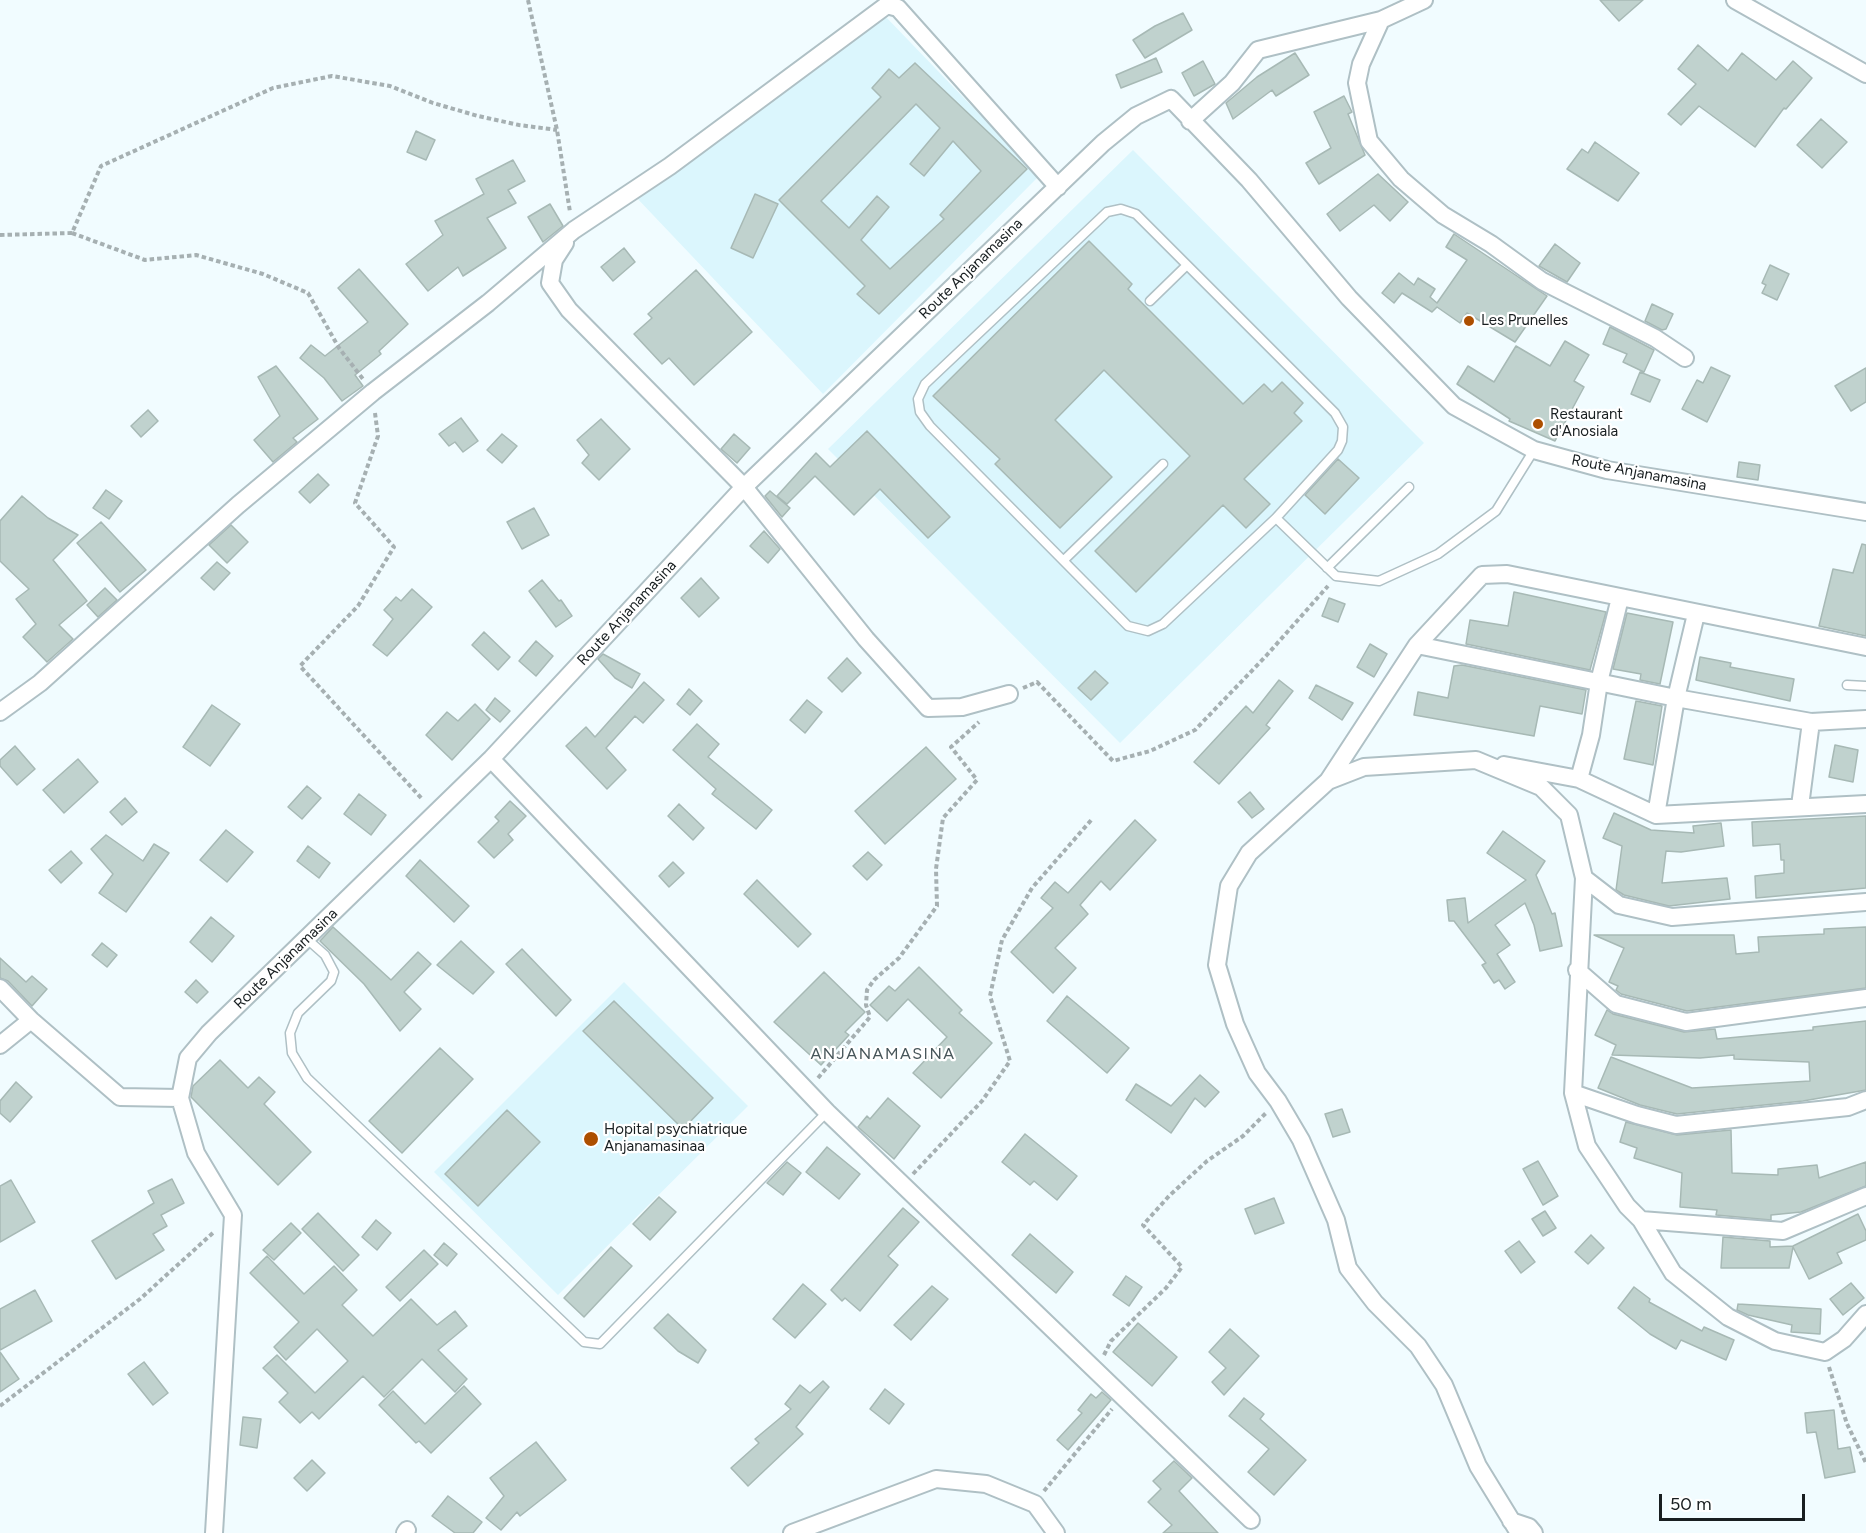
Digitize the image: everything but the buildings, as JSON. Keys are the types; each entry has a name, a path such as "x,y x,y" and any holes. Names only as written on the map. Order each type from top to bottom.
{"street":[{"path":"1190,121 1232,83 1258,50 1381,20 1424,0"},
{"path":"1735,0 1866,74"},
{"path":"0,712 40,683 238,505 373,392 488,303 574,230 670,166 887,5 898,8 1058,187"},
{"path":"1381,20 1361,64 1357,83 1369,141 1401,179 1443,215 1491,244 1542,281 1655,338 1685,358"},
{"name":"Route Anjanamasina","path":"180,1098 188,1058 209,1033 491,759 744,487 1058,187 1136,116 1171,99 1249,180 1349,298 1454,406 1534,450 1607,470 1866,512"},
{"path":"574,230 554,260 550,283 569,310 744,487 866,639 928,708 962,707 1009,694"},
{"path":"1534,1533 1529,1527 1515,1527 1478,1466 1444,1385 1418,1346 1376,1303 1348,1268 1336,1220 1300,1140 1278,1101 1257,1073 1235,1024 1217,965 1222,918 1229,886 1249,853 1328,781 1417,645 1482,575 1506,574 1866,647"},
{"path":"1579,779 1591,735 1599,682 1620,598"},
{"path":"1656,814 1676,698 1696,614"},
{"path":"1417,645 1676,698 1811,722 1866,719"},
{"path":"1800,806 1811,722"},
{"path":"491,759 806,1091 1251,1521"},
{"path":"1328,781 1364,767 1476,760 1579,779 1656,814 1866,804"},
{"path":"1476,760 1542,787 1569,815 1584,878 1577,970 1573,1093 1587,1146 1627,1206 1641,1220 1673,1273 1728,1317 1775,1341 1825,1352 1844,1339 1866,1314"},
{"path":"1584,878 1620,905 1672,917 1866,902"},
{"path":"1577,970 1616,1004 1686,1022 1866,998"},
{"path":"0,988 31,1020 120,1097 180,1098 196,1153 233,1215 214,1533"},
{"path":"0,1045 31,1020"},
{"path":"1573,1093 1637,1116 1676,1125 1848,1107 1866,1100"},
{"path":"1641,1220 1783,1232 1866,1197"},
{"path":"792,1533 936,1479 986,1484 1035,1504 1056,1533"}],"lane":[{"path":"1120,209 1136,214 1187,265 1335,413 1343,427 1342,441 1338,450 1275,518 1164,624 1148,631 1128,626 930,426 920,412 918,399 925,384 1107,212 1120,209"},
{"path":"1150,301 1187,265"},
{"path":"1275,518 1336,576 1379,581 1438,554 1496,511 1534,450"},
{"path":"1064,560 1163,464"},
{"path":"1327,568 1409,487"},
{"path":"1847,685 1866,686"},
{"path":"307,939 325,955 334,972 331,981 298,1012 290,1033 292,1053 307,1078 584,1342 600,1344 827,1112"}],"path":[{"path":"528,0 557,130 574,230"},
{"path":"72,233 101,166 273,88 332,76 390,86 433,103 478,116 557,130"},
{"path":"0,235 72,233 144,260 196,255 263,274 308,293 339,348 373,392 378,436 355,503 394,547 358,606 300,666 436,814"},
{"path":"1009,694 1037,682 1113,761 1150,751 1195,730 1266,656 1336,576"},
{"path":"806,1091 870,1017 866,1005 867,990 874,980 899,958 937,906 936,869 943,818 977,780 951,747 982,718"},
{"path":"902,1185 982,1101 1010,1061 990,996 1002,940 1032,888 1094,818"},
{"path":"1095,1371 1111,1341 1166,1288 1182,1267 1143,1226 1168,1196 1207,1161 1243,1136 1278,1101"},
{"path":"0,1406 140,1299 233,1215"},
{"path":"1825,1352 1847,1424 1866,1463"},
{"path":"1035,1504 1050,1480 1123,1398"}],"shaded area":[{"path":"885,16 1039,176 823,394 634,195"},
{"path":"1133,150 1424,443 1120,743 828,449"},
{"name":"Hopital psychiatrique Anjanamasinaa","path":"624,982 748,1106 558,1295 434,1172"}],"place":[{"name":"Les Prunelles","path":"1469,321"},
{"name":"Restaurant d'Anosiala","path":"1538,424"},
{"name":"Hopital psychiatrique Anjanamasinaa","path":"591,1139"}],"district":[{"name":"ANJANAMASINA","path":"883,1054"}]}
